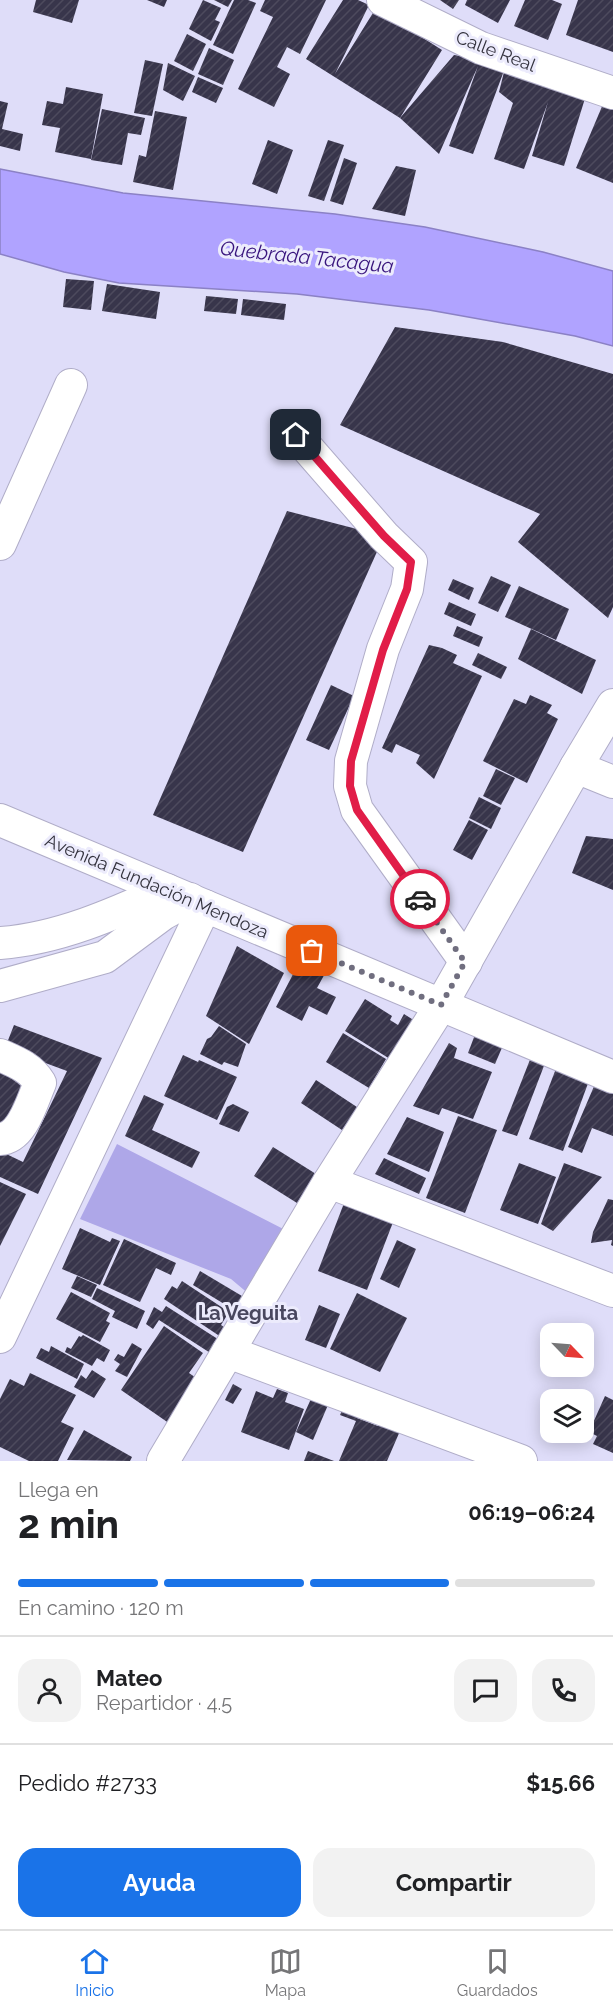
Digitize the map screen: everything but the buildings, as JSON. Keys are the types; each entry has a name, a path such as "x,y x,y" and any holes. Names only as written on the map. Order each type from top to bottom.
{"street":[{"name":"Calle Real","path":"383,0 481,48 613,93"},
{"path":"0,544 71,385"},
{"path":"296,435 384,536 411,562 407,589 383,650 351,761 350,786 357,810 465,962"},
{"path":"163,1461 329,1182 441,1005 613,705"},
{"path":"576,767 613,782"},
{"name":"Avenida Fundación Mendoza","path":"0,820 613,1077"},
{"path":"0,943 18,942 187,898"},
{"path":"3,992 105,957 187,898"},
{"path":"0,1337 187,898"},
{"path":"0,1055 25,1067 36,1075 40,1083 19,1129 10,1137 0,1138"},
{"path":"329,1182 613,1291"},
{"path":"228,1352 521,1461"}],"shaded area":[{"path":"117,1144 295,1235 256,1300 231,1279 80,1219"}],"water":[{"name":"Quebrada Tacagua","path":"0,169 123,193 335,214 425,227 543,252 613,271 613,346 575,336 429,310 297,294 119,283 64,272 0,254"}],"way so far":[{"path":"312,951 441,1005 465,962 420,899"}],"district":[{"name":"La Veguita","path":"248,1313"}],"route":[{"path":"296,435 384,536 411,562 407,589 383,650 351,761 350,786 357,810 420,899"}]}
